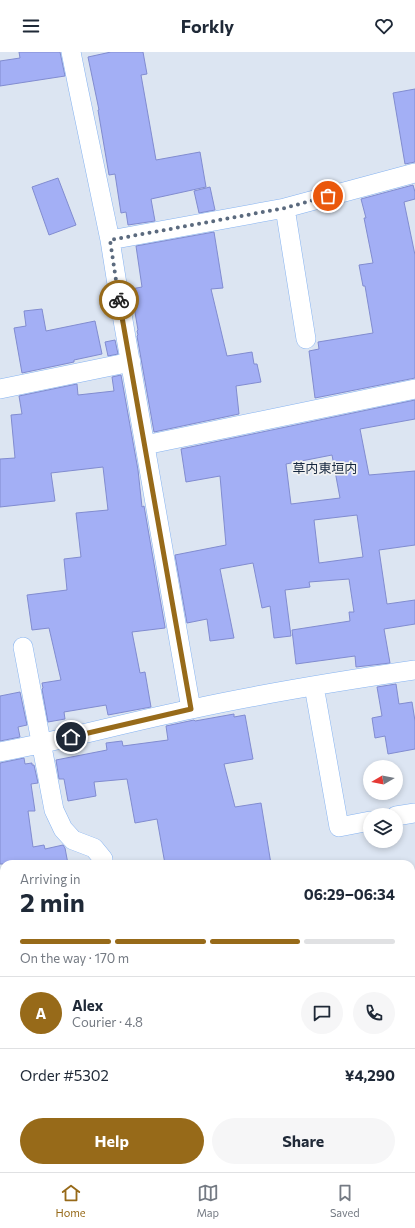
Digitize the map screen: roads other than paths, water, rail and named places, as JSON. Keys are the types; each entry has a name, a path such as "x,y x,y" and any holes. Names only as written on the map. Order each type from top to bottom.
{"street":[{"path":"72,52 110,240 191,709"},
{"path":"110,240 285,208 415,173"},
{"path":"285,208 306,339"},
{"path":"0,389 131,362"},
{"path":"146,445 415,389"},
{"path":"23,647 54,810 63,829 73,840 94,848 103,860"},
{"path":"0,752 41,744 191,709 314,686 415,670"},
{"path":"314,686 339,827 363,822"},
{"path":"403,815 415,813"}],"district":[{"name":"草内東垣内","path":"325,468"}]}
